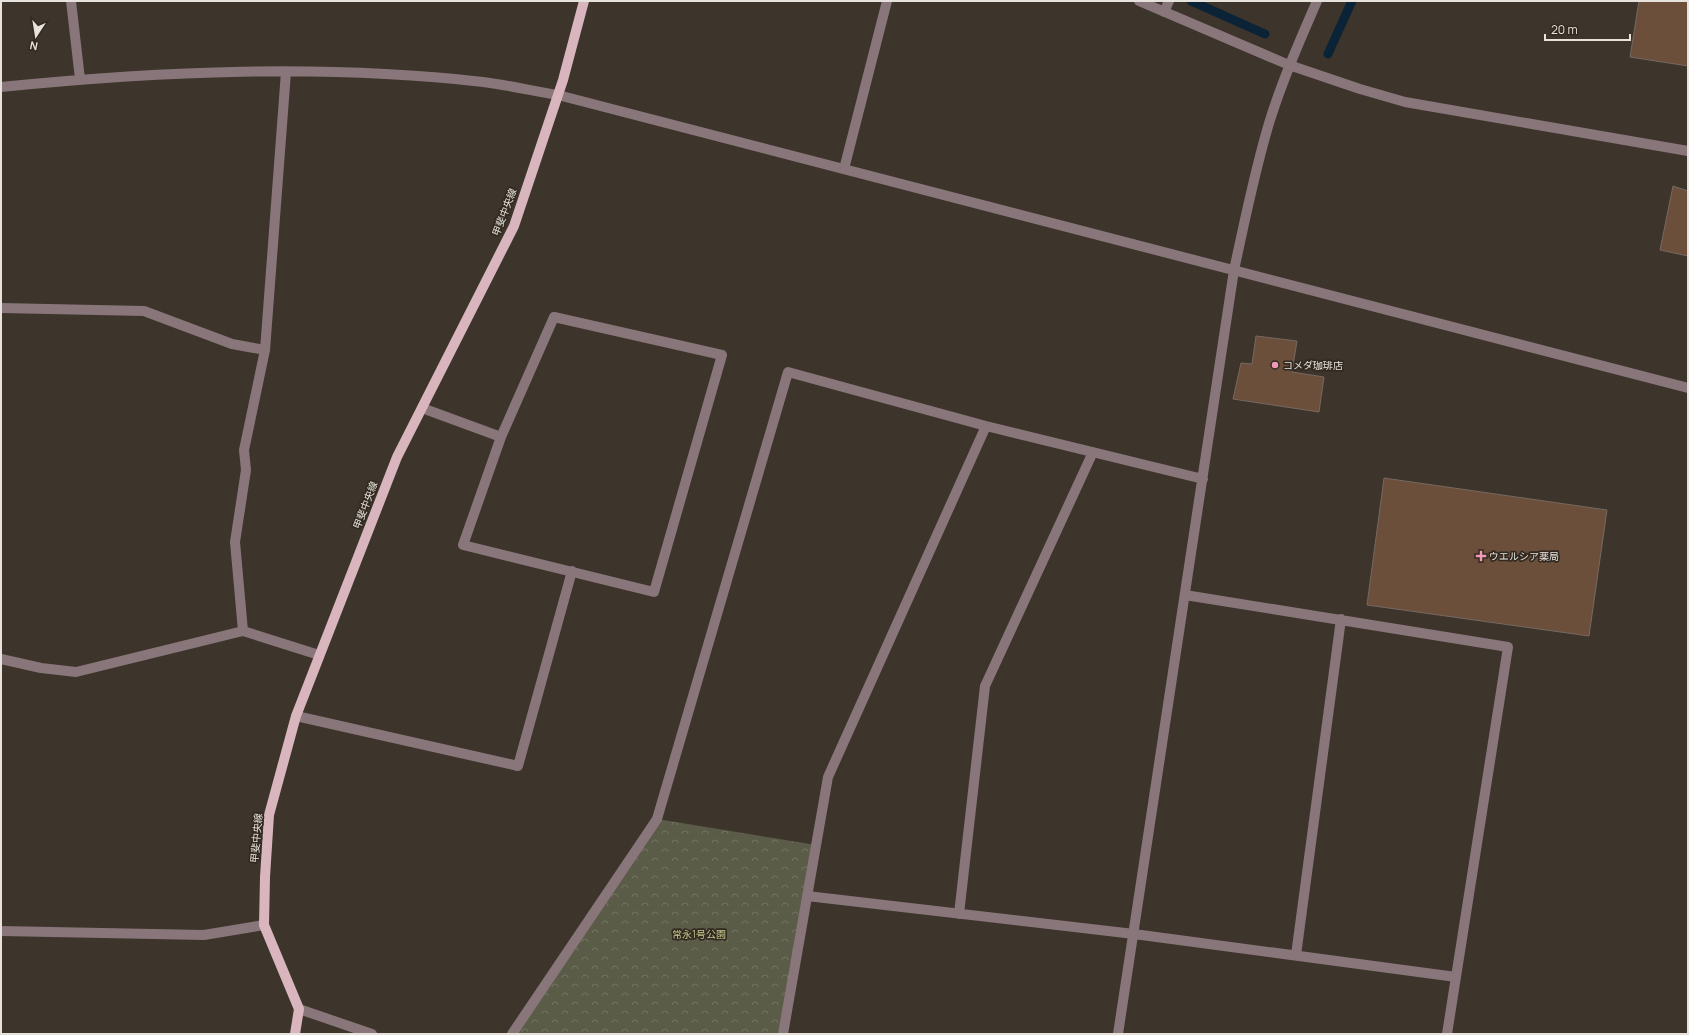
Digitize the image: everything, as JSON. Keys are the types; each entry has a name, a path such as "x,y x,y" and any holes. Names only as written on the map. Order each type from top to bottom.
{"main road":[{"name":"甲斐中央線","path":"299,1009 264,925 269,815 296,716 397,457 514,226 564,80 584,1"},
{"path":"295,1034 299,1009"}],"street":[{"path":"71,1 80,79"},
{"path":"844,169 886,1"},
{"path":"1139,1 1289,65 1360,89 1405,102 1688,152"},
{"path":"1164,12 1169,1"},
{"path":"1118,1034 1234,270 1257,164 1270,119 1289,65 1316,1"},
{"path":"1,87 80,79 252,72 358,72 484,82 558,95 1688,388"},
{"path":"243,631 235,542 246,470 244,450 265,350 286,72"},
{"path":"1,308 144,311 232,344 265,350"},
{"path":"554,317 722,355 654,592 463,545 501,437 554,317"},
{"path":"512,1034 656,819 788,372 986,426 1203,479"},
{"path":"422,408 501,437"},
{"path":"783,1034 828,777 986,426"},
{"path":"959,914 985,686 1093,452"},
{"path":"296,716 518,766 572,571"},
{"path":"1185,595 1508,647 1447,1034"},
{"path":"1296,955 1341,619"},
{"path":"1,659 41,668 76,672 243,631 320,655"},
{"path":"807,896 1134,934 1456,977"},
{"path":"1,931 204,935 264,925"},
{"path":"299,1009 372,1034"}],"green space":[{"name":"常永1号公園","path":"657,819 816,845 783,1034 512,1034"}],"building":[{"path":"1639,1 1688,1 1688,66 1630,57"},
{"path":"1673,186 1688,191 1688,256 1660,250"},
{"path":"1256,336 1297,341 1292,372 1324,377 1319,412 1233,399 1241,363 1252,364"},
{"path":"1384,478 1607,510 1589,636 1367,605"}],"waterway":[{"path":"1191,1 1265,34"},
{"path":"1328,54 1352,1"}],"place":[{"name":"コメダ珈琲店","path":"1275,365"},
{"name":"ウエルシア薬局","path":"1481,556"}]}
